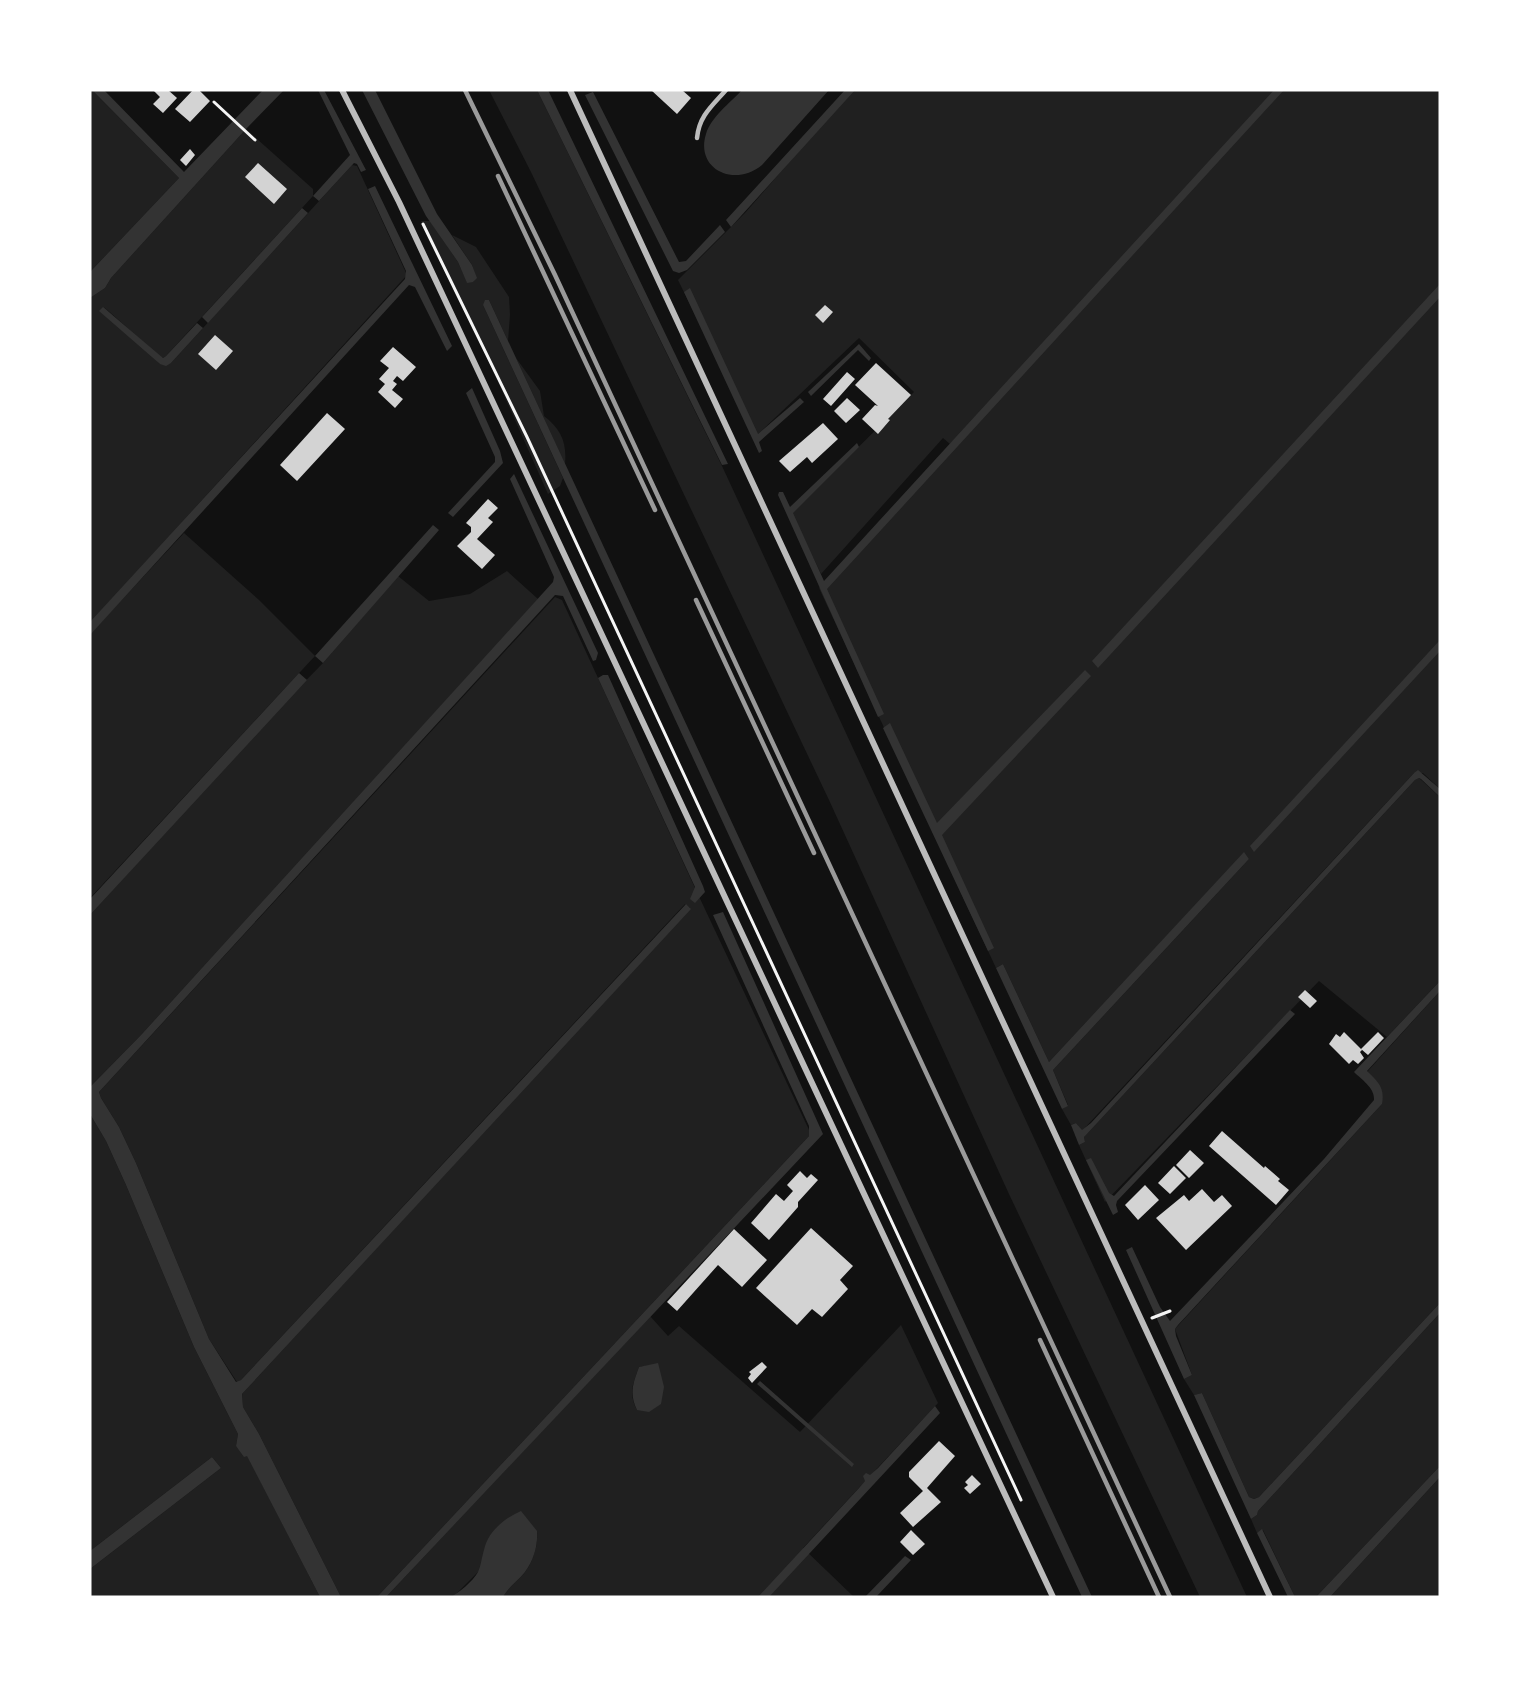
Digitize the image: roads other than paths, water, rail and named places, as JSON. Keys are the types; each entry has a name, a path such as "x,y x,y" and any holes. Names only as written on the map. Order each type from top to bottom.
{"street":[{"path":"342,90 399,202 1053,1597"},
{"path":"572,91 1270,1597"}],"lane":[{"path":"697,138 703,115 726,90"}],"railway":[{"path":"465,90 555,275 1170,1597"},
{"path":"498,176 655,510"},
{"path":"696,600 814,853"},
{"path":"1040,1340 1159,1597"}]}
